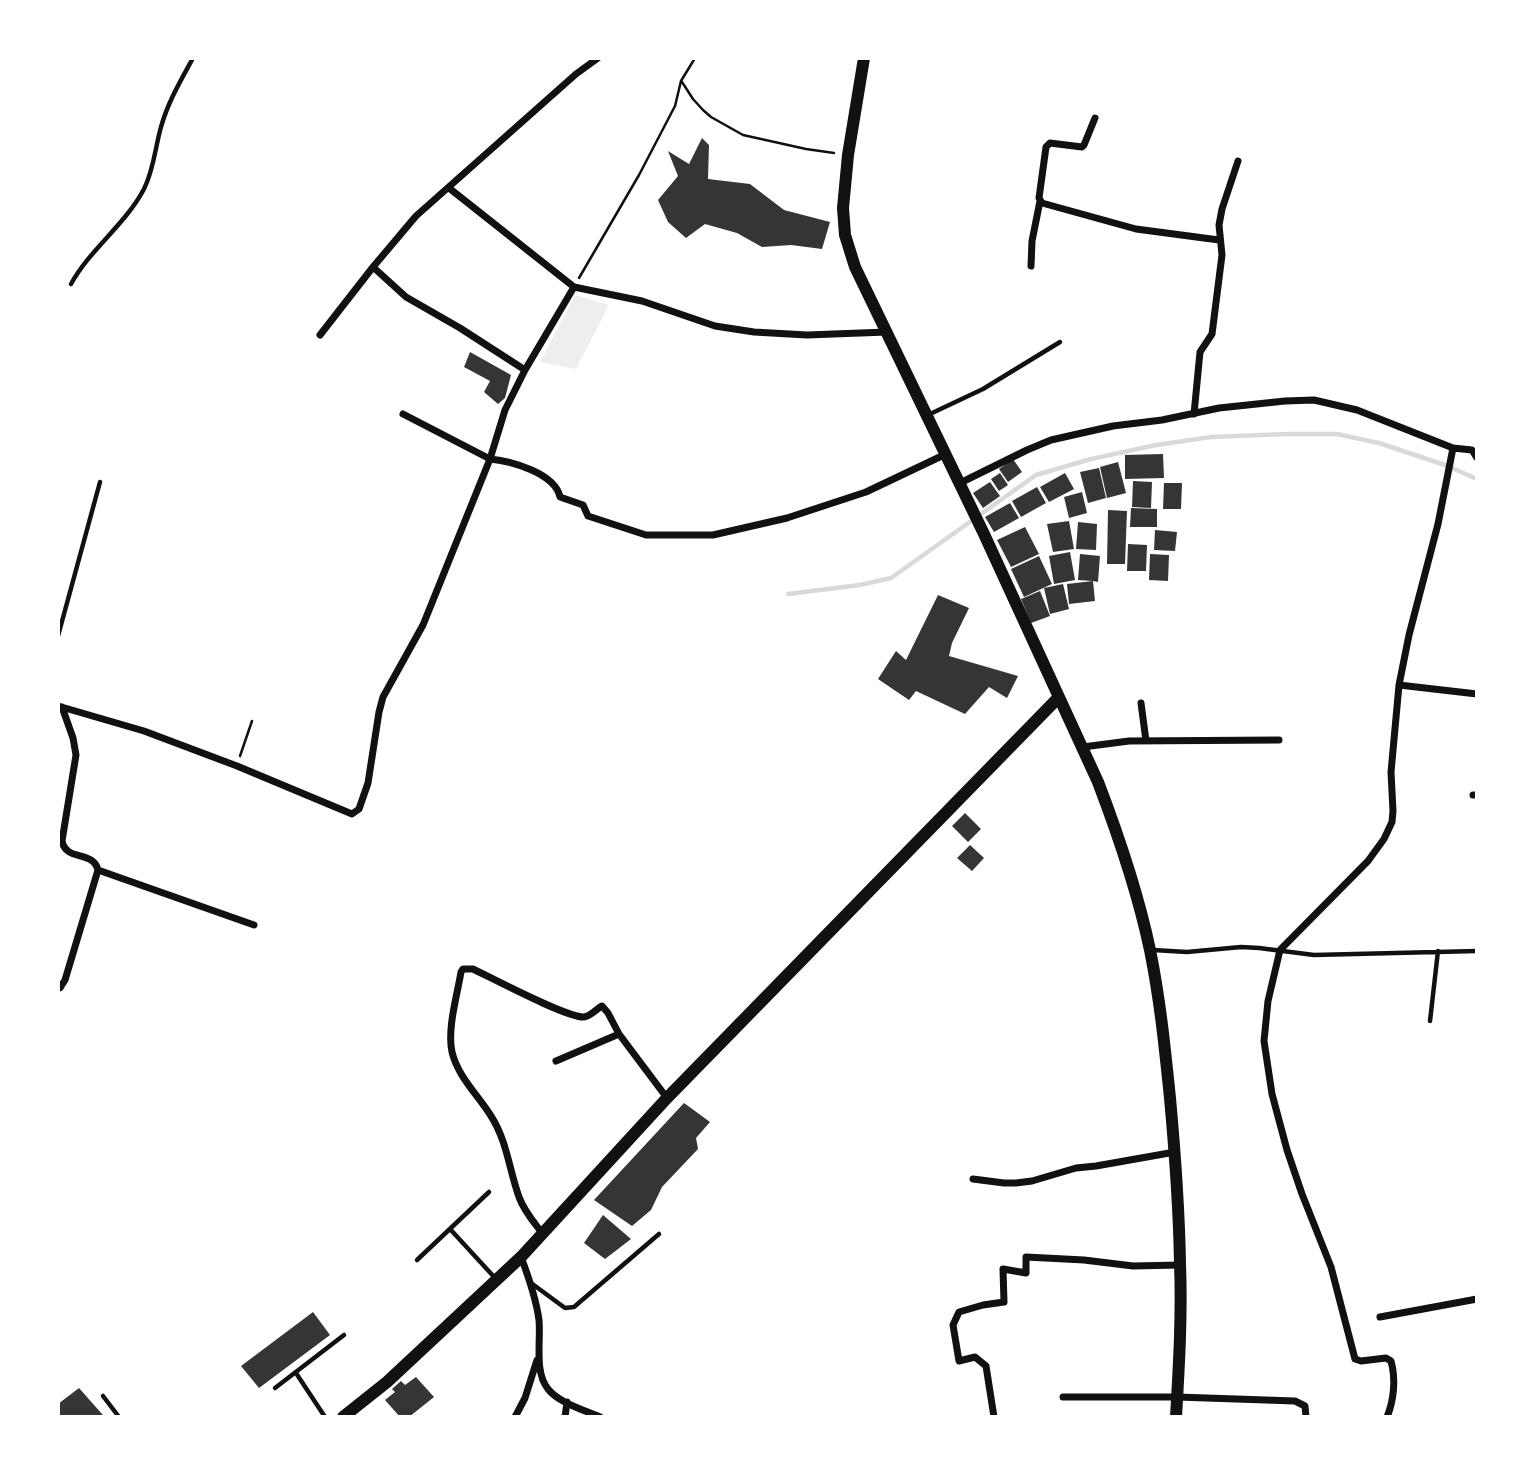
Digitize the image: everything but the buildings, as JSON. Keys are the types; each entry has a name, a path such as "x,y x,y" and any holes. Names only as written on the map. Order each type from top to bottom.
{"main road":[{"path":"864,58 848,155 843,208 845,235 855,267 1083,747 1114,825 1150,950 1166,1059 1175,1152 1180,1265 1176,1417"},
{"path":"343,1417 387,1382 521,1257 667,1098 1059,696"}],"street":[{"path":"320,335 416,216 598,58"},
{"path":"1031,266 1032,241 1046,147 1050,143 1082,147 1094,118"},
{"path":"1194,414 1200,352 1212,334 1222,255 1219,225 1238,161"},
{"path":"449,188 574,287 642,301 715,326 754,332 807,335 887,332"},
{"path":"1040,201 1136,229 1219,240"},
{"path":"373,267 406,297 525,370"},
{"path":"60,707 144,731 352,814 359,809 369,783 383,697 423,625 490,459 505,410 525,370 574,287"},
{"path":"962,488 1027,450 1051,440 1113,426 1132,425 1219,408 1285,401 1314,400 1357,410 1453,448 1474,451 1477,458"},
{"path":"403,414 490,459 505,460 545,477 559,489 561,497 583,505 588,516 646,535 713,535 788,518 866,492 946,454"},
{"path":"1387,1417 1394,1381 1391,1361 1386,1358 1361,1362 1355,1359 1331,1267 1287,1150 1272,1094 1264,1041 1268,1001 1280,950 1368,861 1392,822 1391,772 1399,685 1438,524 1453,448"},
{"path":"1399,685 1477,694"},
{"path":"1141,703 1146,741"},
{"path":"58,988 65,980 98,870 93,861 62,847 76,755 73,738 60,707"},
{"path":"1083,747 1129,741 1279,740"},
{"path":"98,870 254,925"},
{"path":"542,1233 519,1197 503,1138 488,1110 459,1071 452,1052 451,1032 463,969 473,969 561,1011 580,1017 588,1016 599,1006 603,1007 632,1055 667,1098"},
{"path":"556,1062 619,1034"},
{"path":"974,1179 1004,1183 1032,1181 1076,1168 1175,1152"},
{"path":"521,1257 531,1283 539,1322 538,1356 543,1383 549,1392 600,1417"},
{"path":"994,1417 986,1366 975,1357 959,1360 953,1325 959,1312 1004,1302 1003,1269 1026,1273 1026,1257 1133,1266 1180,1265"},
{"path":"1380,1317 1477,1299"},
{"path":"516,1417 538,1356"},
{"path":"1063,1397 1295,1401 1305,1406 1306,1417"},
{"path":"565,1417 567,1402"}],"lane":[{"path":"71,284 137,202 146,186 161,127 193,58"},
{"path":"926,415 983,389 1060,342"},
{"path":"58,636 100,482"},
{"path":"1150,950 1187,951 1241,947 1314,955 1477,951"},
{"path":"1430,1021 1438,951"},
{"path":"417,1260 489,1192"},
{"path":"450,1229 497,1279"},
{"path":"531,1283 565,1308 574,1307 659,1234"},
{"path":"275,1388 344,1335"},
{"path":"296,1373 325,1417"},
{"path":"103,1396 119,1417"}],"path":[{"path":"574,287 639,175 675,106 681,81 695,58"},
{"path":"681,81 693,99 711,117 743,135 848,155"},
{"path":"237,766 252,721"}],"shaded area":[{"path":"575,295 609,305 576,369 540,362"}],"waterway":[{"path":"788,594 860,585 891,578 1036,475 1091,459 1156,445 1211,437 1337,434 1379,443 1445,465 1477,479"}]}
